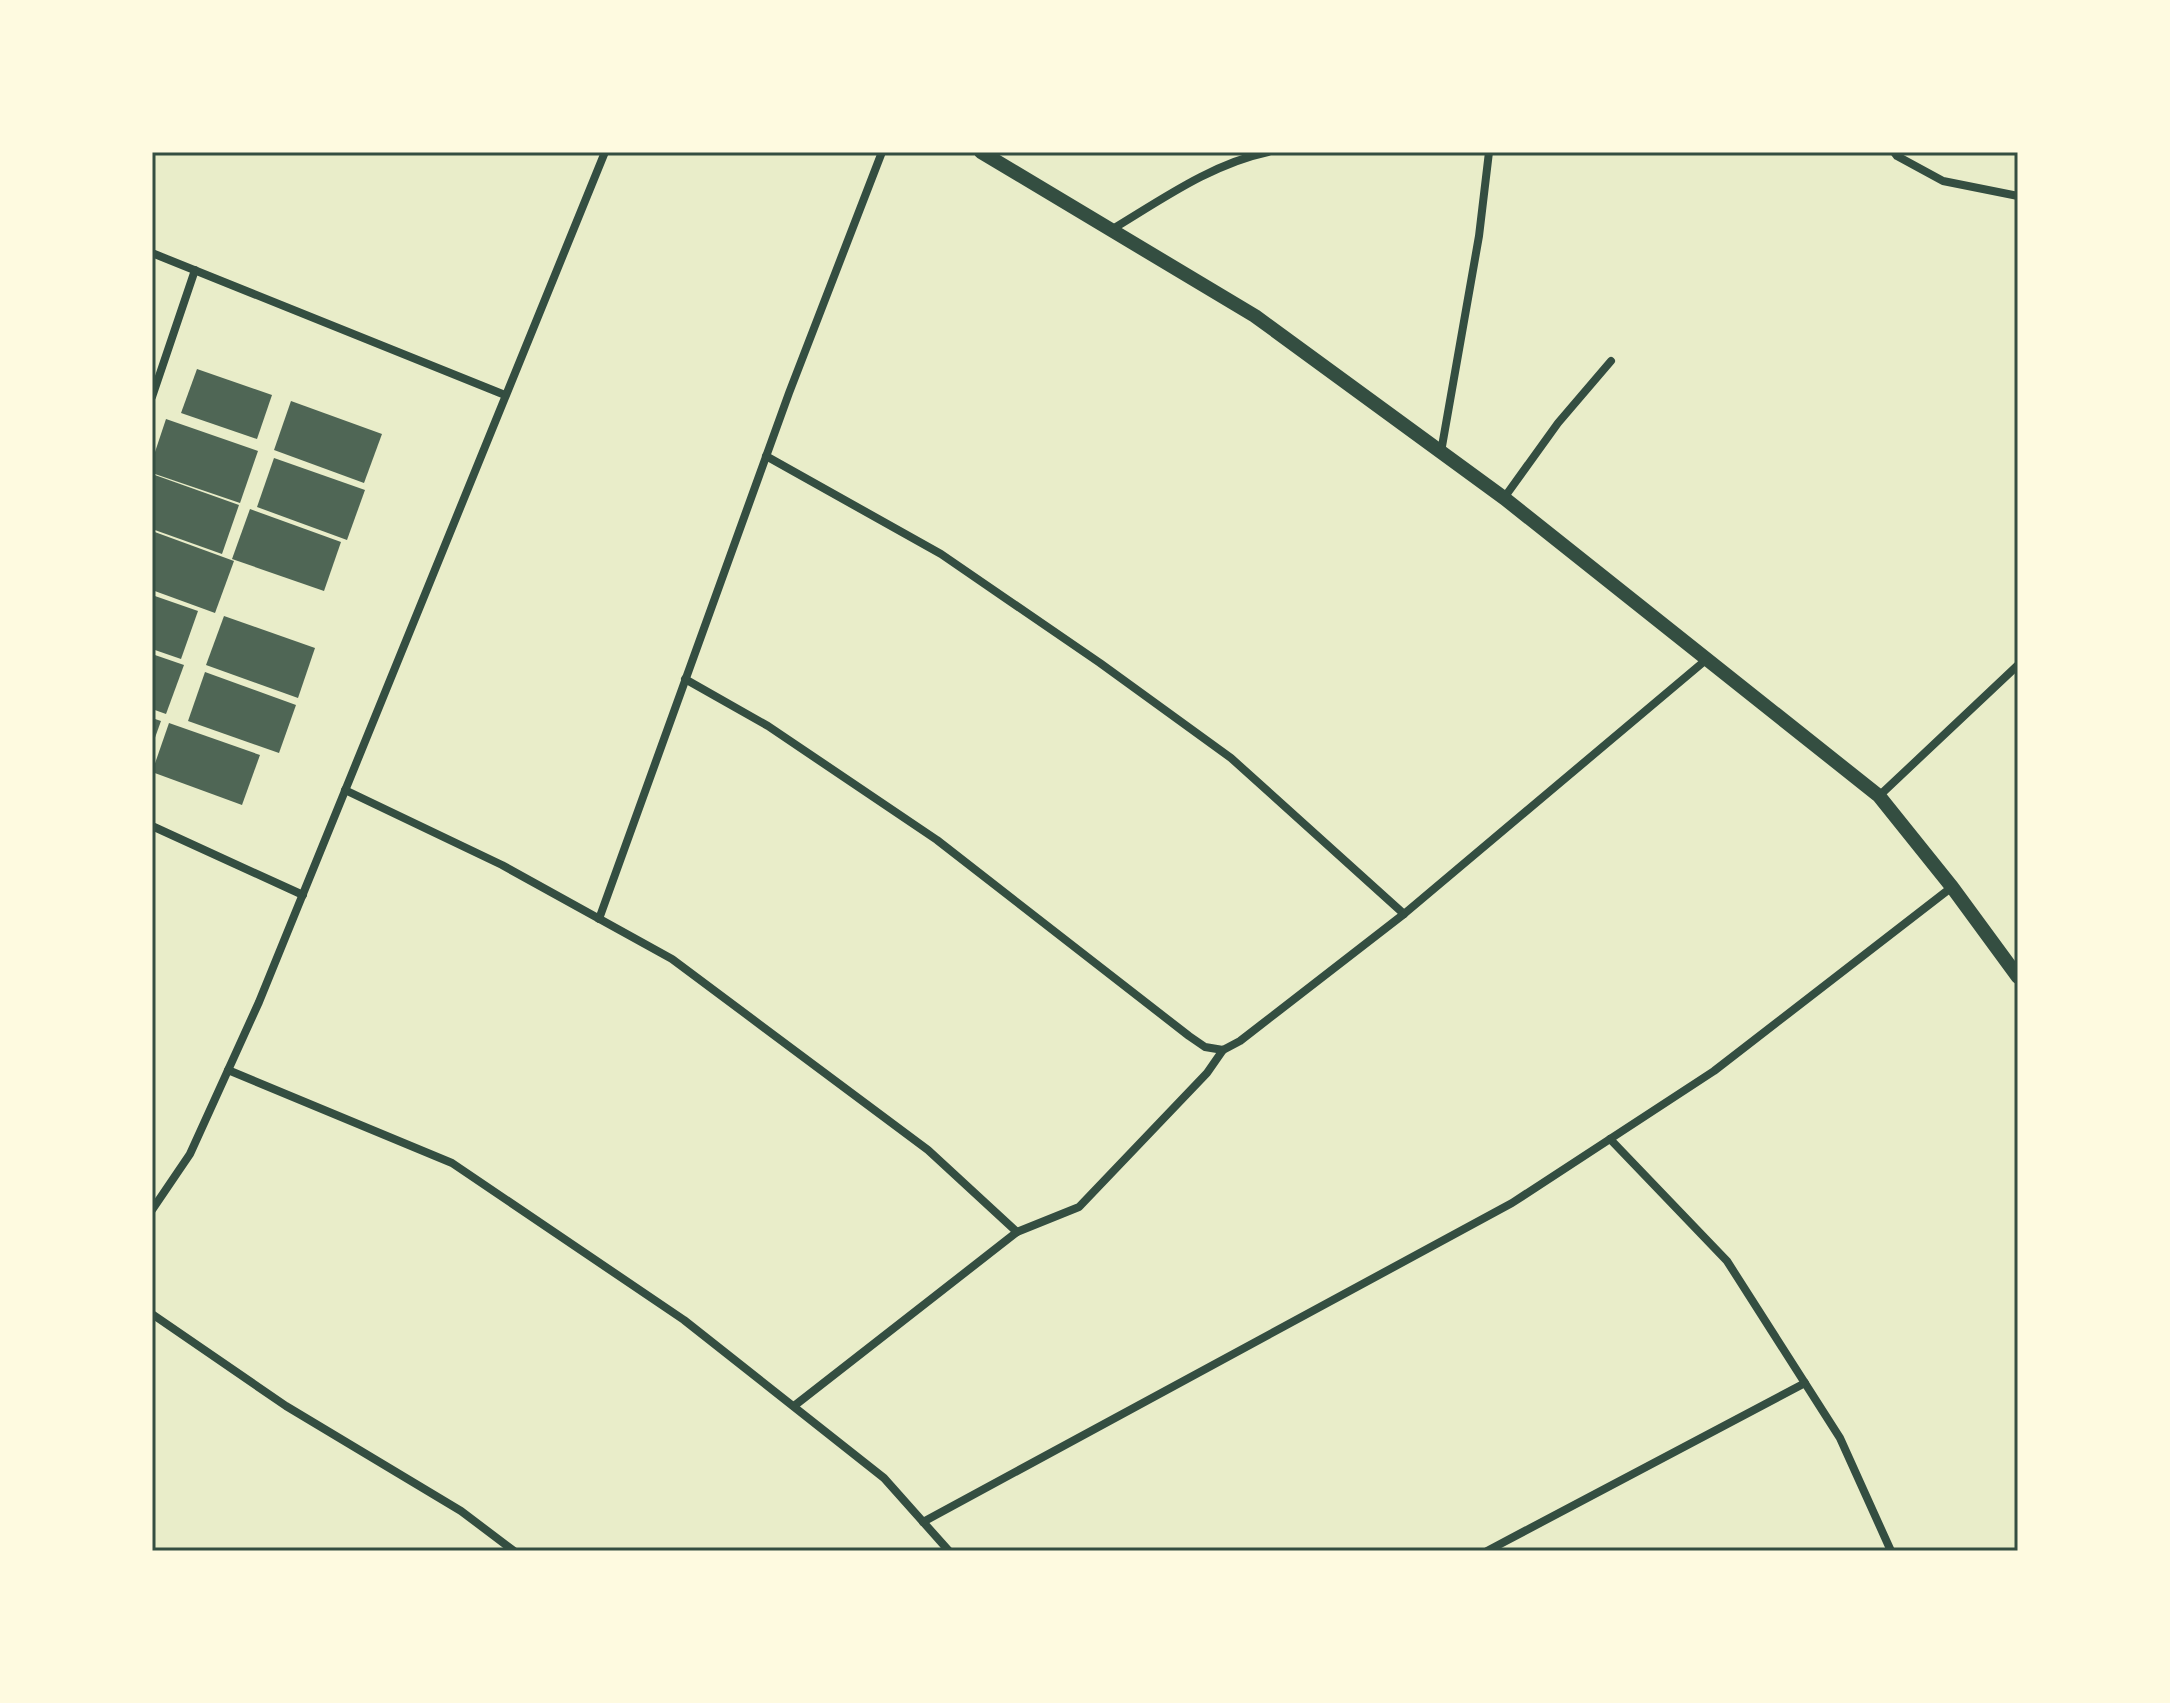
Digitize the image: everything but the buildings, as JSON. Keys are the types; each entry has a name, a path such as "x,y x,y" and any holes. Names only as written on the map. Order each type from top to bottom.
{"street":[{"path":"152,1210 190,1154 303,895 605,152"},
{"path":"599,919 766,456 882,152"},
{"path":"981,152 1255,316 1504,498 1707,659 1879,796 1952,887 2018,977"},
{"path":"1111,230 1198,178 1268,152"},
{"path":"1441,452 1479,236 1489,152"},
{"path":"1894,152 1943,181 2018,196"},
{"path":"152,253 505,395"},
{"path":"152,397 195,270"},
{"path":"1504,498 1558,423 1611,361"},
{"path":"766,456 941,554 1112,671 1231,758 1404,914"},
{"path":"794,1406 1017,1232 1079,1207 1207,1073 1223,1050 1240,1041 1404,914 1707,659"},
{"path":"1879,796 2018,665"},
{"path":"685,679 768,726 937,840 1189,1036 1205,1047 1223,1050"},
{"path":"345,790 502,865 672,959 928,1150 1017,1232"},
{"path":"152,826 303,895"},
{"path":"923,1522 1512,1203 1714,1071 1952,887"},
{"path":"228,1070 452,1163 684,1320 884,1478 949,1551"},
{"path":"1610,1139 1727,1261 1840,1438 1891,1551"},
{"path":"152,1314 286,1406 461,1511 514,1551"},
{"path":"1487,1551 1805,1383"}]}
